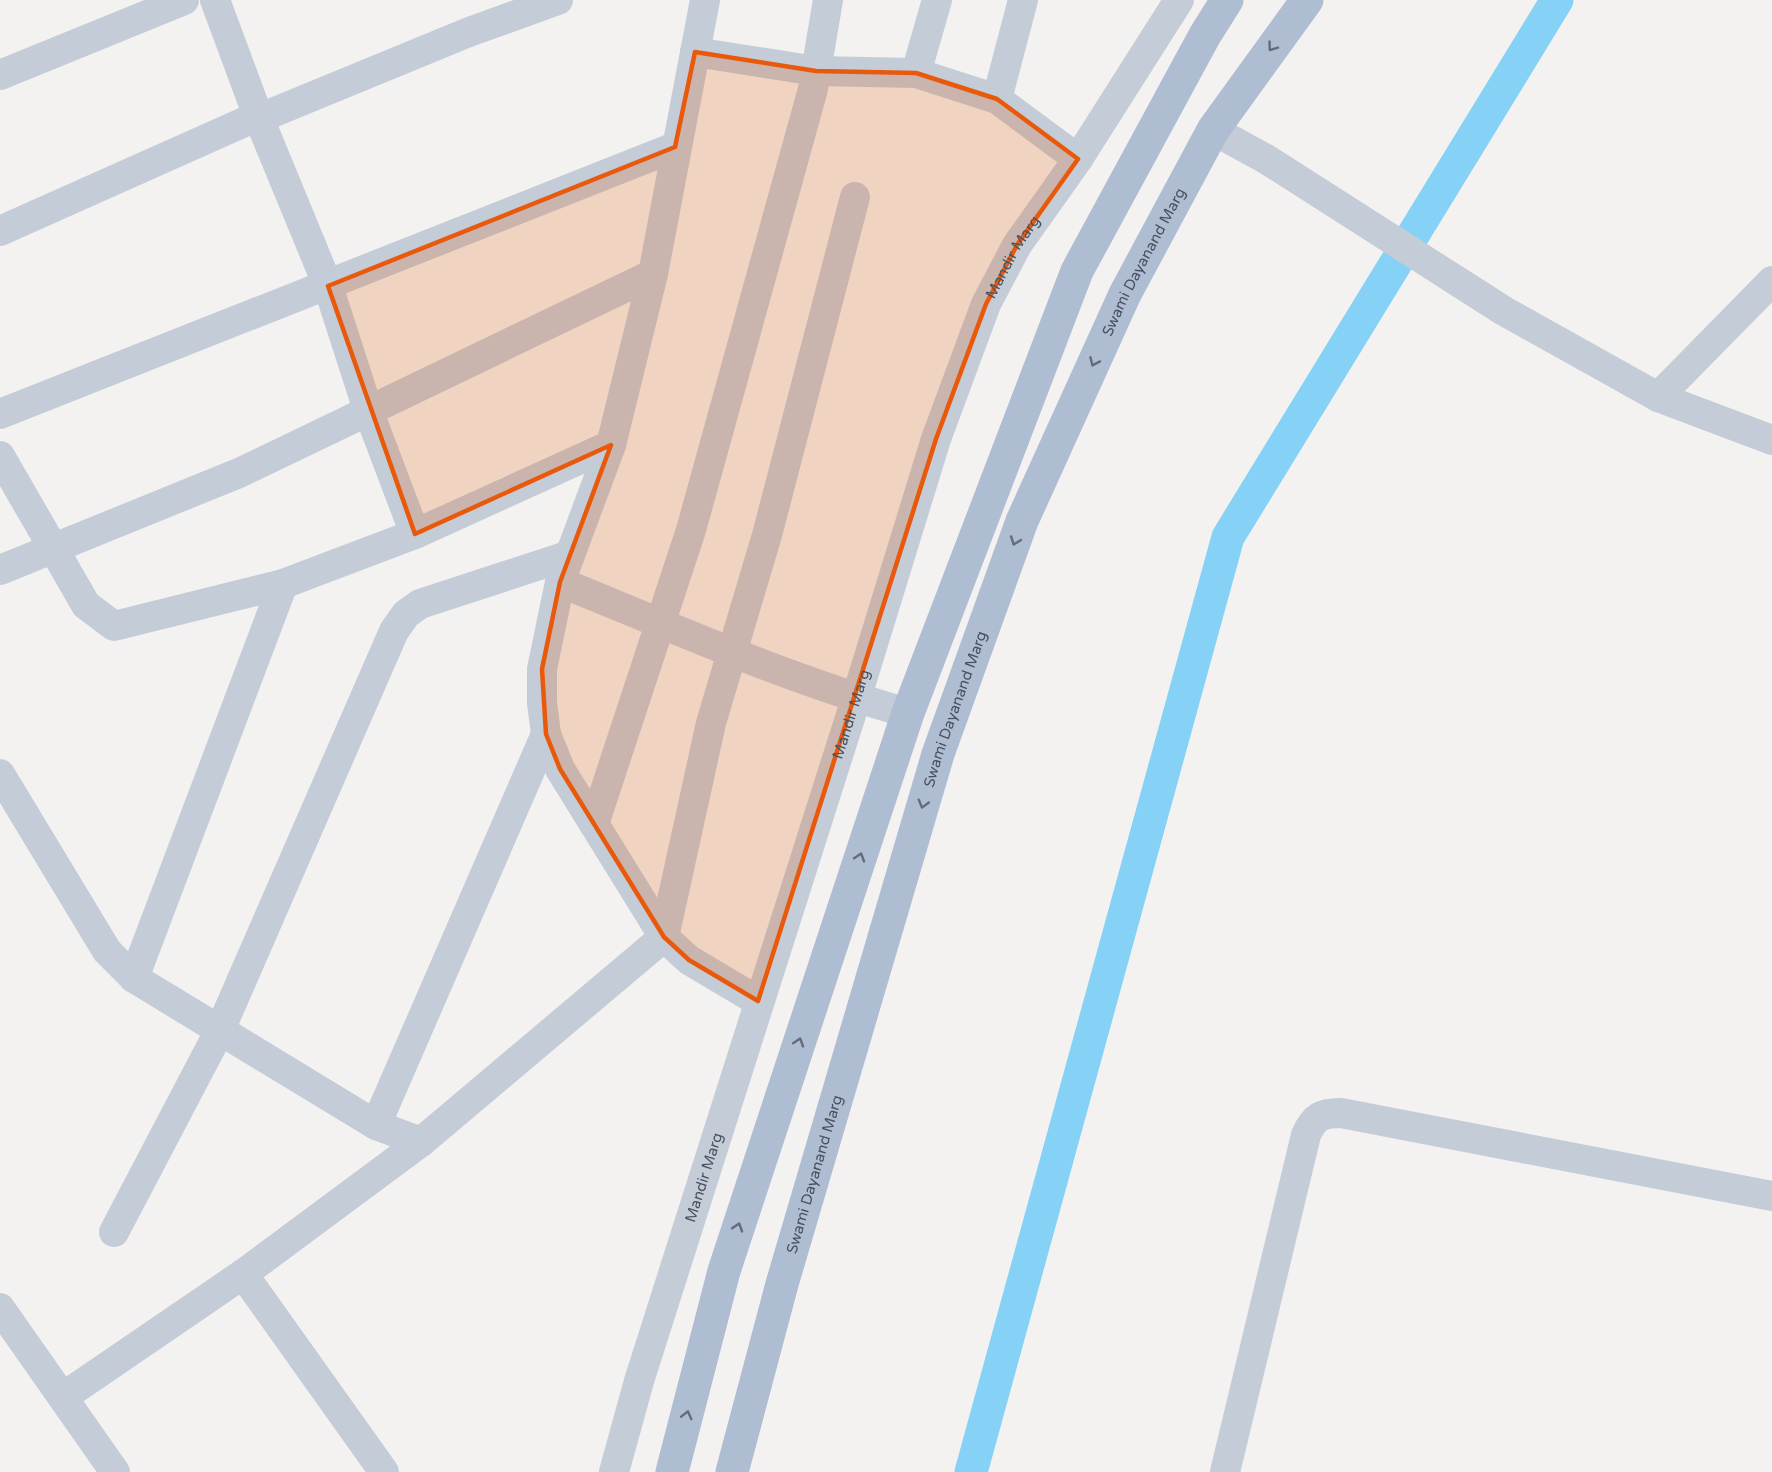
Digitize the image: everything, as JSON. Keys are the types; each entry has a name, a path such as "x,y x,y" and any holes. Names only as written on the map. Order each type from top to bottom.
{"main road":[{"path":"672,1472 724,1271 908,713 1077,271 1205,35 1227,0"},
{"name":"Swami Dayanand Marg","path":"732,1472 785,1272 938,754 1022,521 1125,294 1213,130 1307,0"}],"street":[{"path":"0,75 184,0"},
{"path":"215,0 258,116 328,286 368,410 415,534"},
{"path":"0,231 258,116 260,118 469,32 558,0"},
{"path":"705,0 675,147 653,274 611,445 565,569 542,669 542,703 546,734 560,769 644,910 664,937 688,960 758,1002"},
{"path":"594,824 692,530 816,72 828,0"},
{"path":"916,73 937,0"},
{"path":"997,99 1023,0"},
{"name":"Mandir Marg","path":"614,1472 639,1381 856,699 936,439 986,304 1017,245 1078,159 1179,0"},
{"path":"694,52 816,72 916,73 997,99 1078,159"},
{"path":"1213,130 1266,159 1504,311 1658,397 1772,441"},
{"path":"0,414 675,147"},
{"path":"63,1397 243,1274 421,1142 664,937 711,723 767,536 855,197"},
{"path":"0,570 239,472 653,274"},
{"path":"1658,397 1772,280"},
{"path":"0,456 86,605 114,626 283,584 415,534 611,445"},
{"path":"114,1232 220,1030 394,631 405,614 420,604 439,597 565,569 662,623 732,654 856,699 908,713"},
{"path":"134,978 283,584"},
{"path":"376,1125 546,734"},
{"path":"0,774 107,951 134,978 376,1125 421,1142"},
{"path":"1225,1472 1306,1135 1312,1120 1325,1113 1341,1113 1772,1196"},
{"path":"243,1274 384,1472"},
{"path":"0,1308 115,1472"}],"highlighted area":[{"path":"695,52 816,71 916,73 997,99 1078,159 1017,245 986,304 936,439 758,1001 689,960 664,937 560,769 546,734 542,669 560,582 611,445 415,534 328,286 675,147"}],"waterway":[{"path":"971,1472 1228,537 1557,0"}]}
